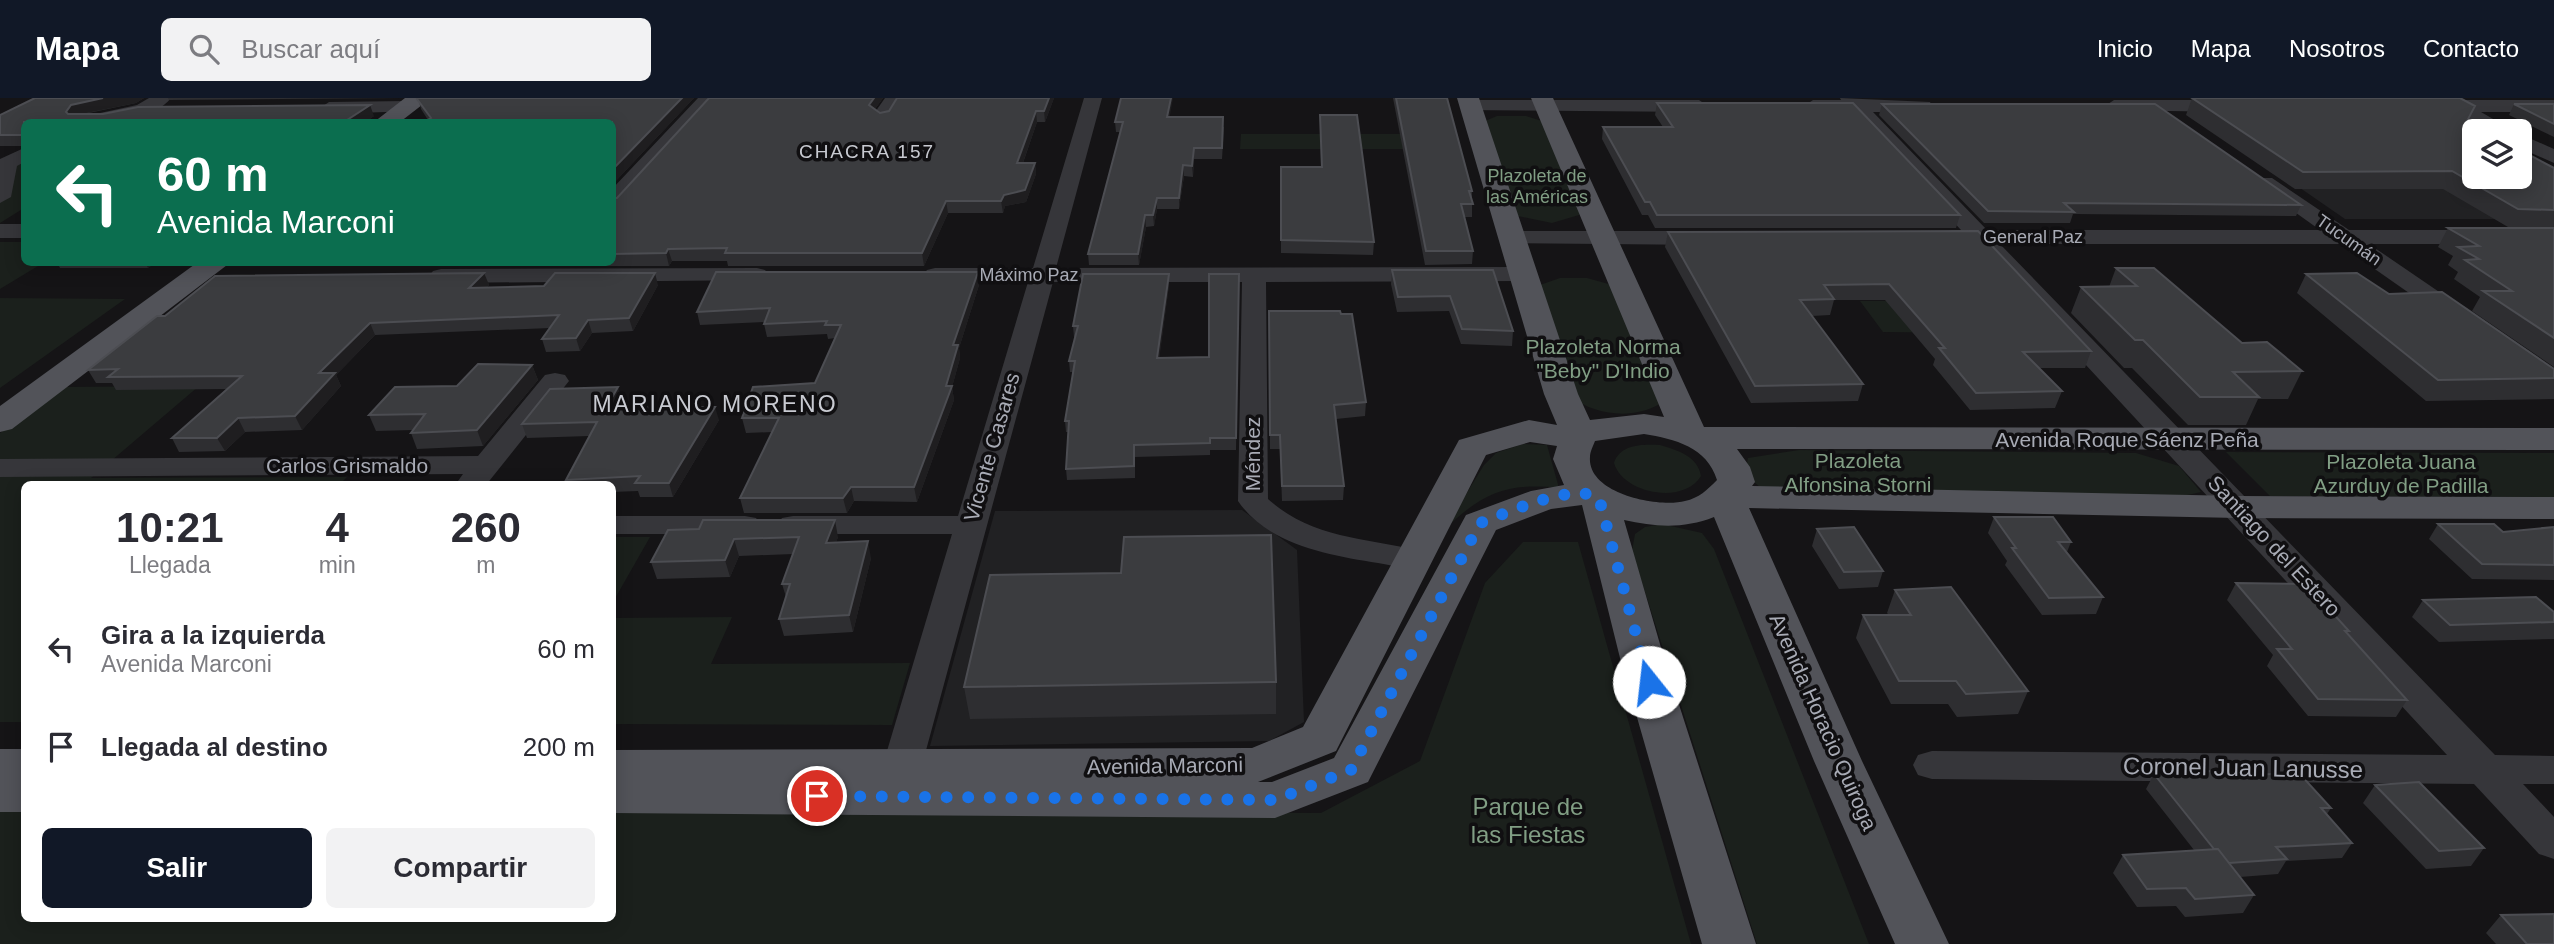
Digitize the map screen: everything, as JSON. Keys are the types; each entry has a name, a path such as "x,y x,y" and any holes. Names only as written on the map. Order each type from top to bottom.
{"main road":[{"path":"391,119 443,98"},
{"path":"1469,102 1577,437 1570,458 1572,470 1595,495 1729,944"},
{"path":"1544,102 1694,436"},
{"path":"0,400 212,269"},
{"path":"0,422 212,269"},
{"path":"1577,437 1600,428 1644,424 1694,436 1725,455 1734,469 1736,482 1728,496 1697,513 1643,513 1595,495"},
{"name":"Avenida Marconi","path":"616,795 1256,765 1320,739 1472,447 1530,431 1577,437"},
{"name":"Avenida Roque Sáenz Peña","path":"1694,436 2175,441 2554,439"},
{"name":"Avenida Marconi","path":"616,768 1275,800 1351,770 1480,523 1544,499 1595,495"},
{"path":"1728,496 2238,507 2554,508"},
{"name":"Avenida Horacio Quiroga","path":"1728,496 1839,761 1922,944"},
{"path":"0,766 21,766"},
{"path":"0,794 21,794"}],"street":[{"path":"143,109 162,98"},
{"path":"616,198 708,98"},
{"path":"883,115 894,98"},
{"name":"Vicente Casares","path":"898,782 1093,98"},
{"path":"1469,102 1722,106"},
{"path":"1789,106 1853,102 1938,106"},
{"name":"Santiago del Estero","path":"1853,102 1984,237 2554,843"},
{"path":"2150,102 2190,130"},
{"path":"2088,106 2150,102 2252,106"},
{"path":"2448,102 2481,119"},
{"path":"2415,106 2448,102 2554,106"},
{"path":"309,108 412,109"},
{"path":"98,119 143,109 184,109"},
{"path":"2532,146 2554,158"},
{"path":"0,197 7,163 21,156"},
{"name":"Tucumán","path":"2245,168 2477,329"},
{"path":"0,231 21,231"},
{"path":"1512,237 1726,237"},
{"name":"General Paz","path":"1916,237 2554,237"},
{"path":"420,276 551,269 784,275"},
{"name":"Méndez","path":"1254,274 1253,501 1268,518 1323,542 1414,559"},
{"name":"Máximo Paz","path":"906,275 1523,274"},
{"path":"477,475 555,381"},
{"name":"Carlos Grismaldo","path":"0,468 477,475"},
{"path":"616,525 970,525"},
{"name":"Coronel Juan Lanusse","path":"1932,765 2554,770"}],"shaded area":[{"path":"2194,115 2462,130 2462,189 2530,189 2554,219 2345,219"},
{"path":"1242,510 1297,550 1304,722 1269,741 930,746 995,511"}],"green space":[{"name":"Plazoleta de las Américas","path":"1497,116 1526,116 1545,122 1581,211 1579,215 1552,223 1518,216 1485,121"},
{"path":"1241,134 1453,134 1432,149 1240,149"},
{"path":"21,157 21,210 0,223 0,161"},
{"path":"0,242 21,242 21,266 38,266 0,289"},
{"name":"Plazoleta Norma \"Beby\" D'Indio","path":"1560,278 1587,278 1612,285 1660,404 1626,414 1591,408 1570,397 1540,285"},
{"path":"0,298 125,299 0,388"},
{"path":"1860,301 1923,301 1981,333 1883,332"},
{"path":"199,386 91,478 347,477 343,481 21,481 21,722 0,722 0,433 61,387"},
{"path":"1523,444 1547,445 1559,488 1524,487 1496,493 1470,507 1444,530 1484,465 1496,453"},
{"path":"1660,445 1686,455 1696,463 1701,476 1693,485 1682,491 1654,492 1629,482 1620,474 1614,463 1621,452 1632,446"},
{"name":"Plazoleta Alfonsina Storni","path":"1799,450 2136,453 2179,466 2201,492 2175,498 1761,488 1745,474 1748,458"},
{"name":"Plazoleta Juana Azurduy de Padilla","path":"2226,452 2554,453 2554,497 2270,496"},
{"path":"1662,524 1702,533 1714,549 1869,944 1757,944 1632,551 1635,534 1645,527"},
{"path":"616,537 650,537 616,597"},
{"name":"Parque de las Fiestas","path":"1523,542 1578,542 1691,944 0,944 0,806 21,806 21,922 616,922 616,810 1321,813 1420,761 1485,583"},
{"path":"732,617 711,664 910,663 892,725 616,724 616,618"}],"building":[{"path":"35,98 103,98 71,105 66,112 68,114 103,114 138,107 370,105 349,119 21,119 21,135 0,135 0,115"},
{"path":"682,98 616,166 616,119 429,119 417,99"},
{"path":"709,98 874,98 869,105 880,113 889,111 897,98 1049,98 1044,111 1036,111 1017,163 1035,163 1025,190 1004,195 1001,201 946,201 922,253 725,253 727,248 668,249 666,253 616,254 617,198"},
{"path":"1121,98 1171,98 1167,117 1223,117 1222,148 1194,148 1192,166 1183,165 1179,198 1157,198 1153,215 1145,215 1138,254 1088,254 1123,122 1115,122"},
{"path":"1396,98 1447,98 1472,191 1469,191 1473,204 1461,204 1473,251 1426,251"},
{"path":"2192,98 2460,98 2475,106 2468,119 2462,119 2462,177 2452,171 2303,172"},
{"path":"1657,103 1853,103 1960,215 1657,215 1650,202 1645,202 1603,127 1673,127"},
{"path":"1882,104 2155,104 2301,205 2064,203 2074,212 1988,211"},
{"path":"2514,104 2554,104 2554,124"},
{"path":"1320,115 1357,115 1374,242 1281,240 1281,167 1322,167"},
{"path":"2532,156 2554,168 2554,210 2518,209 2483,189 2532,189"},
{"path":"2448,228 2554,228 2554,338 2483,291 2512,291 2465,260 2479,259 2458,247 2479,246"},
{"path":"1978,231 2091,351 2023,352 2062,391 1976,393 1939,348 1945,348 1889,284 1824,285 1834,299 1800,300 1863,384 1755,386 1668,232"},
{"path":"2116,268 2154,268 2242,343 2267,342 2302,371 2233,372 2259,397 2200,397 2143,340 2135,340 2081,287 2137,286"},
{"path":"1392,270 1493,270 1513,331 1462,329 1450,296 1398,297"},
{"path":"716,272 978,272 953,345 958,345 946,386 952,386 914,487 851,487 843,498 740,498 779,418 742,418 753,387 815,383 841,325 825,325 827,321 764,324 770,308 697,312"},
{"path":"484,273 469,288 544,286 555,273 655,273 629,318 588,320 576,338 542,339 559,315 370,323 319,373 335,373 295,416 238,418 217,438 172,438 242,376 108,377 118,369 88,370 157,316 165,316 215,276"},
{"path":"2357,273 2389,294 2442,292 2554,369 2554,378 2438,380 2306,274"},
{"path":"1083,274 1169,274 1157,358 1209,357 1209,274 1239,274 1236,438 1210,438 1210,443 1134,445 1134,466 1066,469 1069,421 1065,421 1075,361 1069,361 1078,326 1073,326"},
{"path":"1269,311 1340,311 1341,314 1352,314 1366,402 1334,405 1344,486 1282,486 1280,435 1270,435"},
{"path":"478,364 532,365 477,430 411,433 425,414 369,415 395,387 457,386"},
{"path":"618,387 606,408 715,407 669,483 635,483 640,476 566,480 597,422 522,424 550,389"},
{"path":"1994,517 2053,517 2071,542 2058,542 2103,597 2049,598 2012,548 2016,548"},
{"path":"703,520 835,520 826,543 868,541 849,615 779,619 790,584 782,584 799,537 734,539 725,560 651,562 668,530 699,529"},
{"path":"2438,524 2494,524 2503,532 2554,527 2554,565 2482,564"},
{"path":"1854,527 1883,571 1844,572 1817,529"},
{"path":"1271,535 1276,682 964,687 990,575 1121,573 1124,537"},
{"path":"2236,583 2306,584 2407,700 2318,699 2277,649 2292,649"},
{"path":"1951,587 2028,691 1966,694 1956,681 1899,681 1863,615 1911,615 1895,590"},
{"path":"2536,597 2554,612 2554,622 2450,625 2423,600"},
{"path":"2212,771 2217,776 2299,773 2331,808 2321,808 2352,843 2276,847 2287,859 2229,863 2218,849 2214,849 2154,774"},
{"path":"2419,782 2484,848 2439,851 2375,785"},
{"path":"2218,849 2254,895 2195,899 2186,888 2147,889 2123,855"},
{"path":"2554,914 2554,944 2527,944 2501,915"}],"district":[{"name":"CHACRA 157","path":"867,151"},
{"name":"MARIANO MORENO","path":"715,404"}],"route":[{"path":"817,796 1275,800 1351,770 1480,523 1544,499 1591,493 1599,498 1649,682"}]}
